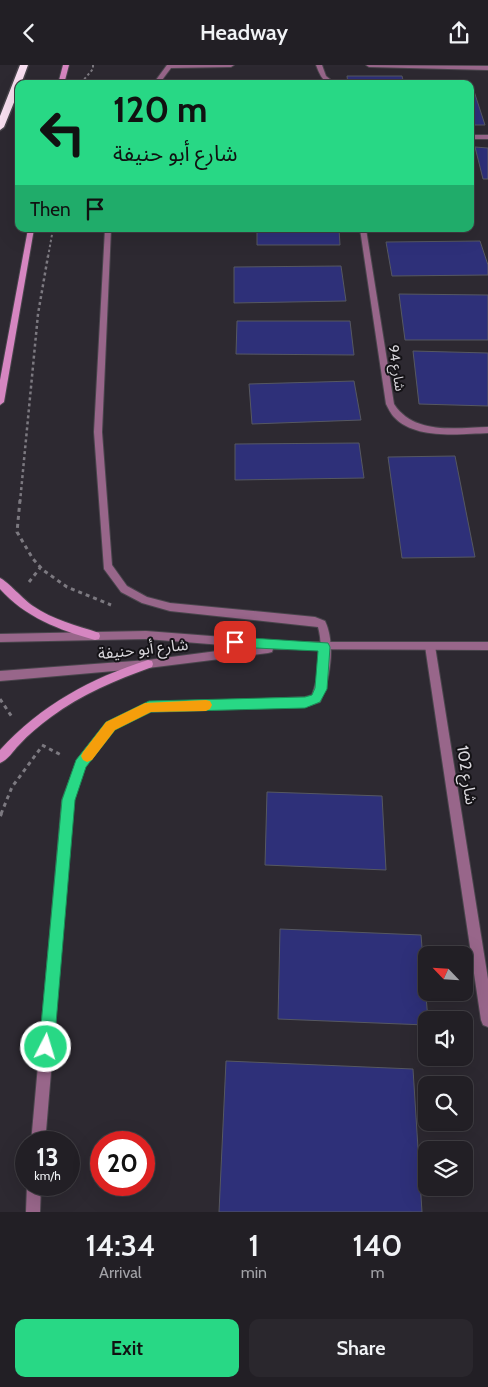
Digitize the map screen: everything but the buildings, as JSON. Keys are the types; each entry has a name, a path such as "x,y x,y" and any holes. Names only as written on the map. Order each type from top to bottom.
{"highway":[{"path":"18,80 24,65"},
{"path":"0,127 15,88"}],"main road":[{"path":"62,80 66,65"},
{"path":"0,401 30,232"},
{"path":"0,581 16,599 51,622 95,636"},
{"path":"0,758 26,731 64,702 84,690 126,671 148,664"}],"street":[{"path":"159,80 170,65 231,65"},
{"path":"319,65 324,77 328,80"},
{"path":"369,65 488,68"},
{"path":"474,137 488,137"},
{"path":"39,1131 68,800 81,764 110,726 149,707 305,703 316,699 321,689 324,647 323,628 322,625 315,621 170,607 145,601 124,589 107,567 98,431 108,232"},
{"name":"شارع 94","path":"364,232 392,411 404,422 422,429 488,430"},
{"name":"شارع أبو حنيفة","path":"0,638 146,635 289,646 488,646"},
{"name":"شارع أبو حنيفة","path":"0,677 148,664 289,646"},
{"name":"شارع 102","path":"430,646 482,940 488,1020"},
{"path":"33,1212 34,1196"}],"path":[{"path":"84,80 94,65"},
{"path":"52,232 38,314 17,533 24,549 40,568 56,581 77,593 118,607"},
{"path":"26,731 43,746 81,764"},
{"path":"0,816 12,787 43,746"}],"slow traffic":[{"path":"87,756 110,726 149,707 206,705"}],"route":[{"path":"46,1047 68,800 81,764 110,726 149,707 305,703 316,699 321,689 324,647 235,642"}]}
